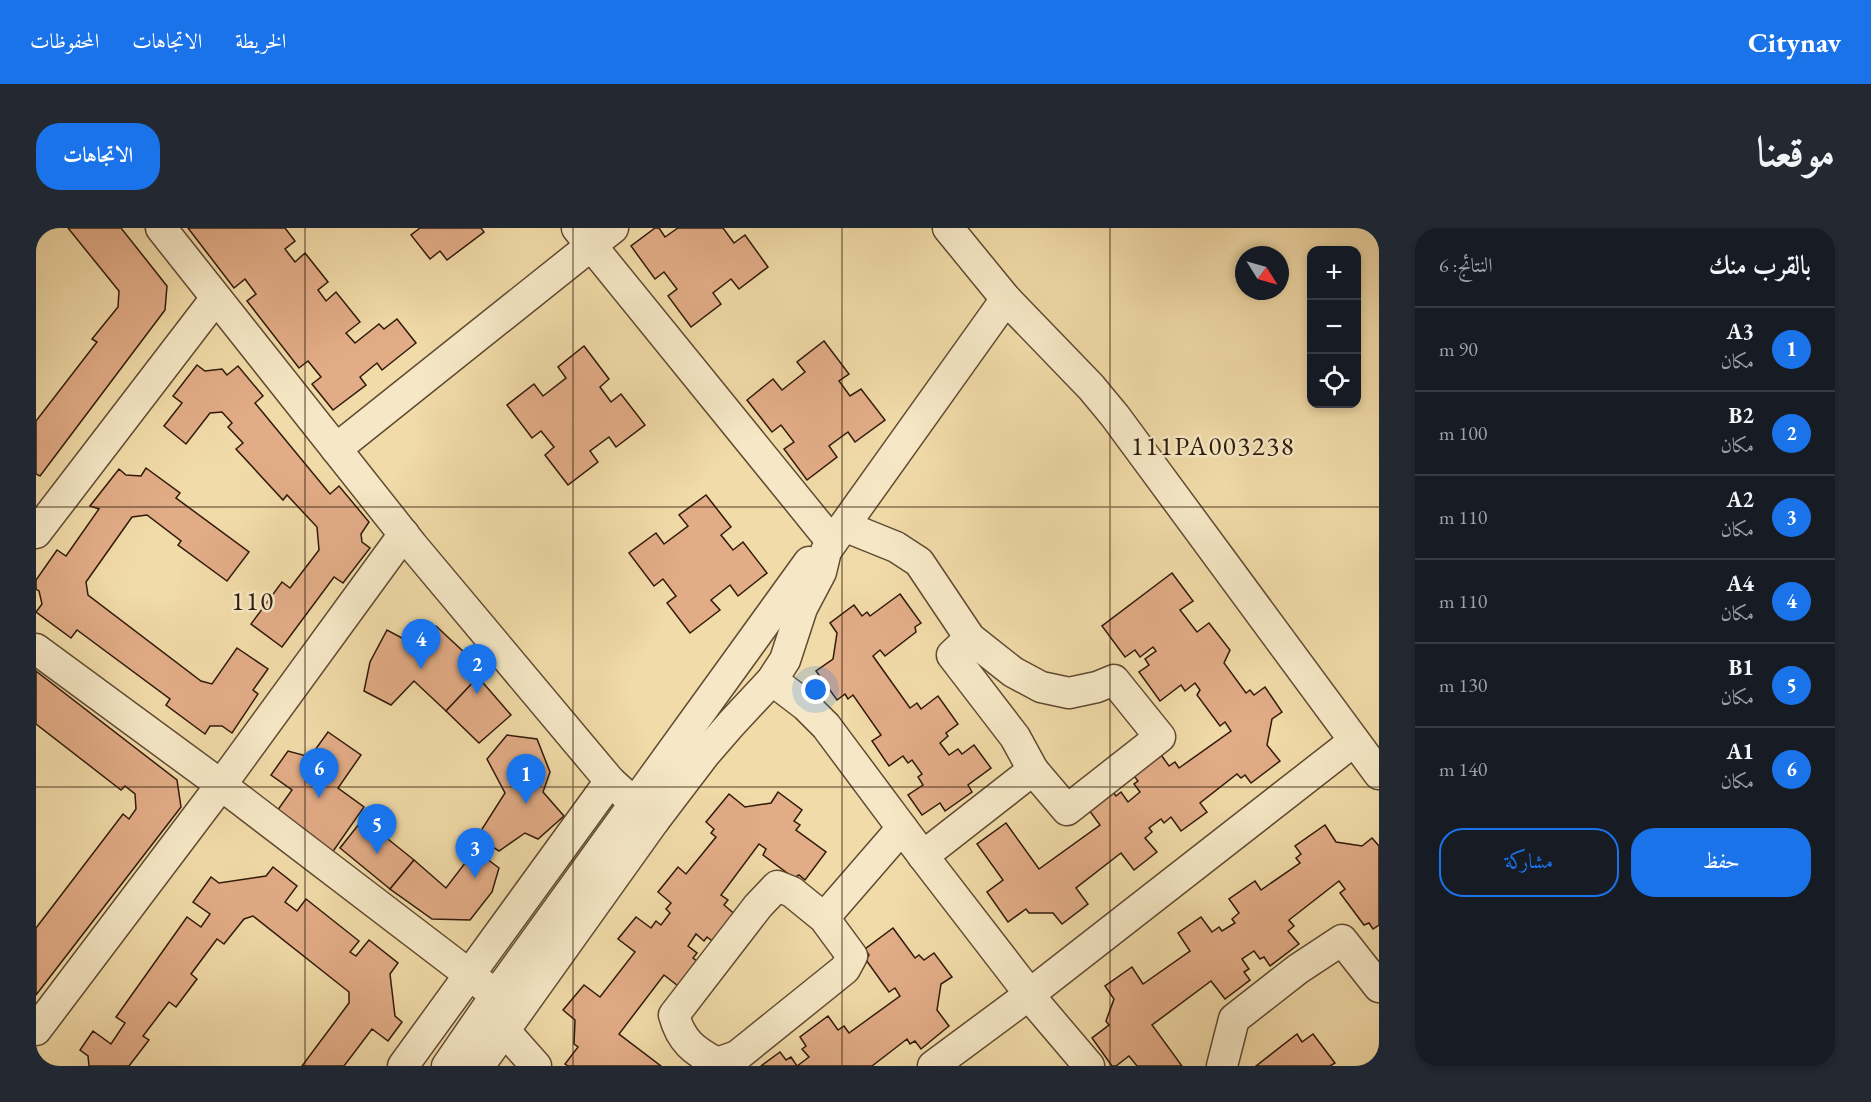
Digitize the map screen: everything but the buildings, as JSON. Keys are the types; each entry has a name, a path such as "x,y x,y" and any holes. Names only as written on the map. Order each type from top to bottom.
{"street":[{"path":"161,228 404,534 610,781 644,812"},
{"path":"948,228 1006,299 1091,387 1115,416 1379,774"},
{"path":"336,448 594,234 834,540"},
{"path":"36,533 216,298"},
{"path":"447,1066 496,996 644,812 705,754 767,687 789,648 802,608 821,572 834,540 1006,299"},
{"path":"36,1030 221,785 404,534"},
{"path":"478,1066 504,1030 644,812 731,671 807,563 834,540 896,547 919,562 970,638 1013,672 1041,687 1069,693 1097,687 1114,680 1160,737 1067,810 1033,770 1015,737 952,656 970,638"},
{"path":"759,632 776,637 789,648"},
{"path":"36,649 221,785 496,996"},
{"path":"731,671 743,686 767,687 794,696 816,715 1029,995 1089,1066"},
{"path":"933,1066 1029,995 1354,741"},
{"path":"923,856 1033,770"},
{"path":"403,1066 610,781"},
{"path":"824,918 902,828"},
{"path":"777,886 792,892 824,918 852,956 845,969 754,1043 737,1056 717,1063 700,1054 678,1032 674,1015 745,923 777,886"},
{"path":"1222,1066 1234,1019 1298,969 1342,940 1379,987"},
{"path":"504,1030 536,1066"}],"place":[{"name":"A4","path":"421,669"},
{"name":"B2","path":"477,694"},
{"name":"A1","path":"319,798"},
{"name":"A3","path":"526,804"},
{"name":"B1","path":"377,854"},
{"name":"A2","path":"475,878"}],"district":[{"name":"111PA003238","path":"1213,445"},
{"name":"110","path":"253,600"}]}
